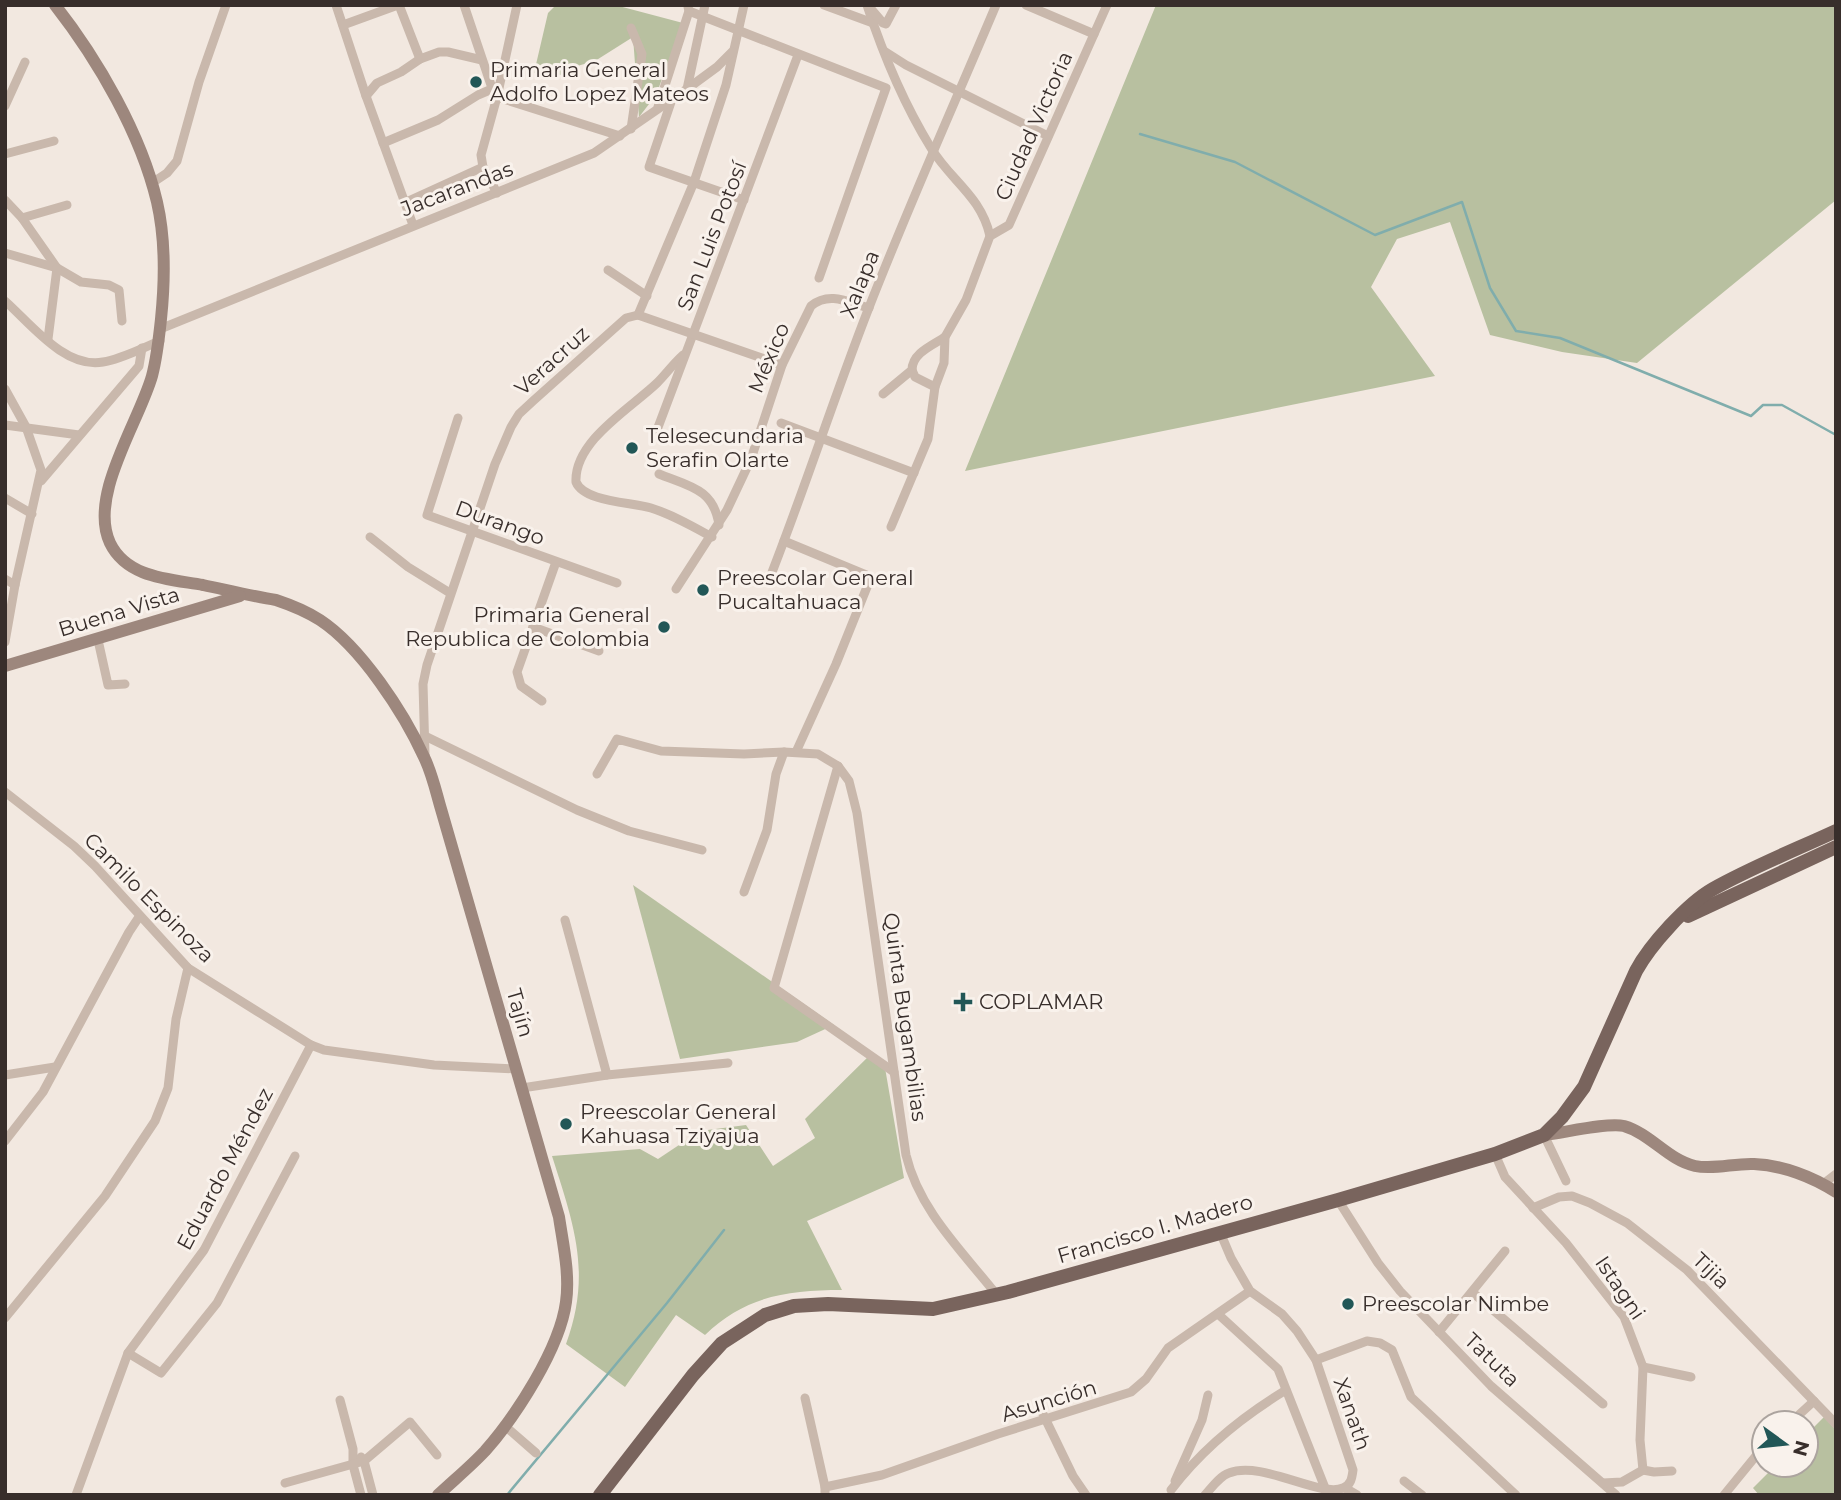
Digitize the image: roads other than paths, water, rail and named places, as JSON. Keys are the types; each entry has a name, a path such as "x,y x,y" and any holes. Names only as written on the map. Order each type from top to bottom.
{"main road":[{"name":"Tajín","path":"55,5 93,58 124,116 152,183 162,232 165,281 160,335 144,400 105,501 105,519 110,542 124,561 144,572 172,581 276,600 295,606 321,621 348,645 399,711 426,760 559,1217 568,1279 560,1328 537,1376 505,1426 484,1452 438,1495"},
{"name":"Buena Vista","path":"5,666 243,595"},
{"name":"Francisco I. Madero","path":"600,1495 693,1375 722,1343 765,1315 794,1306 828,1304 933,1309 1339,1200 1495,1154 1544,1135 1562,1117 1584,1087 1643,957 1692,905 1713,889 1836,831"},
{"path":"1674,924 1836,847"},
{"path":"1544,1135 1623,1126 1694,1166 1768,1166 1801,1174 1836,1192"}],"street":[{"path":"152,183 167,173 177,161 199,82 226,5"},
{"path":"336,5 413,225"},
{"path":"343,25 398,5 420,59"},
{"path":"464,5 482,60 496,91 620,136"},
{"path":"687,89 705,5"},
{"path":"744,5 726,85 694,182 638,315 782,365"},
{"path":"824,5 873,23"},
{"path":"867,5 901,91 932,150 980,207 990,236"},
{"path":"867,5 886,24 890,22 896,5"},
{"name":"Xalapa","path":"769,580 869,308 932,150 960,92 996,5"},
{"path":"1026,5 1094,34"},
{"name":"Ciudad Victoria","path":"891,527 928,439 935,387 944,363 946,337 966,300 990,236 1009,225 1107,5"},
{"path":"497,192 483,167 481,155 517,6"},
{"path":"658,108 688,8 798,55 886,88 819,278"},
{"path":"631,28 642,54 631,129"},
{"path":"883,50 906,65 1048,136"},
{"path":"366,96 377,83 420,59 439,52 482,60"},
{"name":"Jacarandas","path":"5,301 62,352 88,363 105,362 142,348 160,335 413,225 594,153 687,89 732,52"},
{"name":"San Luis Potosí","path":"657,430 798,55"},
{"path":"6,104 25,62"},
{"path":"383,143 496,91"},
{"path":"673,97 649,167 744,200"},
{"path":"5,154 54,141"},
{"path":"404,203 483,167"},
{"path":"5,200 22,218 58,268 48,339"},
{"path":"22,218 67,205"},
{"path":"5,253 58,268 80,282 109,285 119,290 122,321"},
{"path":"608,270 647,296"},
{"name":"México","path":"676,589 719,525 751,459 782,365 811,306 827,297 869,308"},
{"name":"Veracruz","path":"426,760 424,684 427,665 495,464 519,414 626,318 638,315"},
{"path":"935,387 915,377 912,364 916,356 946,337"},
{"path":"41,481 139,366 142,348"},
{"path":"686,352 657,383 622,411 588,446 579,461 575,474 576,482 581,491 651,508 712,537"},
{"path":"883,394 912,370"},
{"path":"5,389 39,458 41,481 15,585 5,642"},
{"name":"Durango","path":"458,418 427,515 617,583"},
{"path":"781,423 914,473"},
{"path":"5,425 79,435"},
{"path":"659,474 699,490 709,497 715,506 719,525"},
{"path":"5,498 32,514"},
{"path":"370,537 408,567 450,593"},
{"path":"784,541 871,578 796,752"},
{"path":"542,701 521,685 517,672 556,562"},
{"path":"5,579 15,585"},
{"path":"533,626 598,651"},
{"path":"97,640 108,685 124,684"},
{"path":"425,736 577,810 629,831 702,850"},
{"path":"597,774 617,739 661,751 818,754 838,766 774,988 894,1072"},
{"path":"744,892 767,830 776,774 784,752"},
{"name":"Quinta Bugambilias","path":"838,766 849,781 858,813 894,1072 912,1179 927,1207 996,1294"},
{"name":"Camilo Espinoza","path":"5,792 74,846 95,866 188,968 311,1045 324,1050 434,1065 517,1069"},
{"path":"5,1141 31,1110 139,917"},
{"path":"565,920 607,1075"},
{"path":"5,1318 105,1196 155,1121 168,1088 176,1019 188,968"},
{"name":"Eduardo Méndez","path":"76,1495 128,1353 204,1250 311,1045"},
{"path":"522,1088 607,1075 728,1063"},
{"path":"5,1076 55,1068"},
{"path":"1544,1135 1566,1181"},
{"name":"Istagni","path":"1495,1154 1505,1177 1566,1243 1624,1317 1643,1367 1640,1440 1643,1470"},
{"path":"128,1353 161,1373 217,1303 295,1156"},
{"path":"1823,1184 1836,1174"},
{"name":"Tijia","path":"1533,1208 1559,1197 1572,1196 1627,1223 1687,1270 1836,1424"},
{"name":"Tatuta","path":"1339,1200 1378,1263 1400,1291 1491,1386 1616,1495"},
{"name":"Xanath","path":"1220,1232 1250,1291 1282,1314 1316,1360 1353,1470 1351,1481 1345,1488"},
{"path":"1439,1332 1505,1251"},
{"name":"Asunción","path":"825,1491 882,1475 1044,1415 1131,1392 1146,1380 1168,1348 1250,1291"},
{"path":"1472,1292 1603,1404"},
{"path":"1218,1314 1279,1369 1325,1488"},
{"path":"1316,1360 1367,1340 1392,1350 1410,1397 1516,1495"},
{"path":"1643,1367 1691,1377"},
{"path":"1169,1492 1251,1411 1286,1390"},
{"path":"1169,1492 1202,1420 1208,1395"},
{"path":"805,1398 825,1491"},
{"path":"340,1400 361,1495"},
{"path":"1805,1409 1814,1401"},
{"path":"1044,1415 1073,1476 1086,1495"},
{"path":"285,1483 364,1461 411,1422 437,1455"},
{"path":"505,1426 536,1453"},
{"path":"353,1450 364,1461 373,1495"},
{"path":"1724,1495 1750,1463"},
{"path":"1205,1495 1228,1473 1241,1470 1265,1472 1325,1488 1345,1488 1357,1495"},
{"path":"1603,1483 1622,1482 1643,1470 1672,1471"},
{"path":"1404,1481 1422,1495"}],"waterway":[{"path":"1140,134 1235,162 1375,235 1462,202 1490,288 1516,331 1560,338 1751,416 1763,405 1782,405 1836,435"},
{"path":"507,1495 667,1303 724,1230"}],"place":[{"name":"Primaria General Adolfo Lopez Mateos","path":"476,82"},
{"name":"Telesecundaria Serafin Olarte","path":"632,448"},
{"name":"Preescolar General Pucaltahuaca","path":"703,590"},
{"name":"Primaria General Republica de Colombia","path":"664,627"},
{"name":"COPLAMAR","path":"963,1002"},
{"name":"Preescolar General Kahuasa Tziyajua","path":"566,1124"},
{"name":"Preescolar Nimbe","path":"1348,1304"}]}
